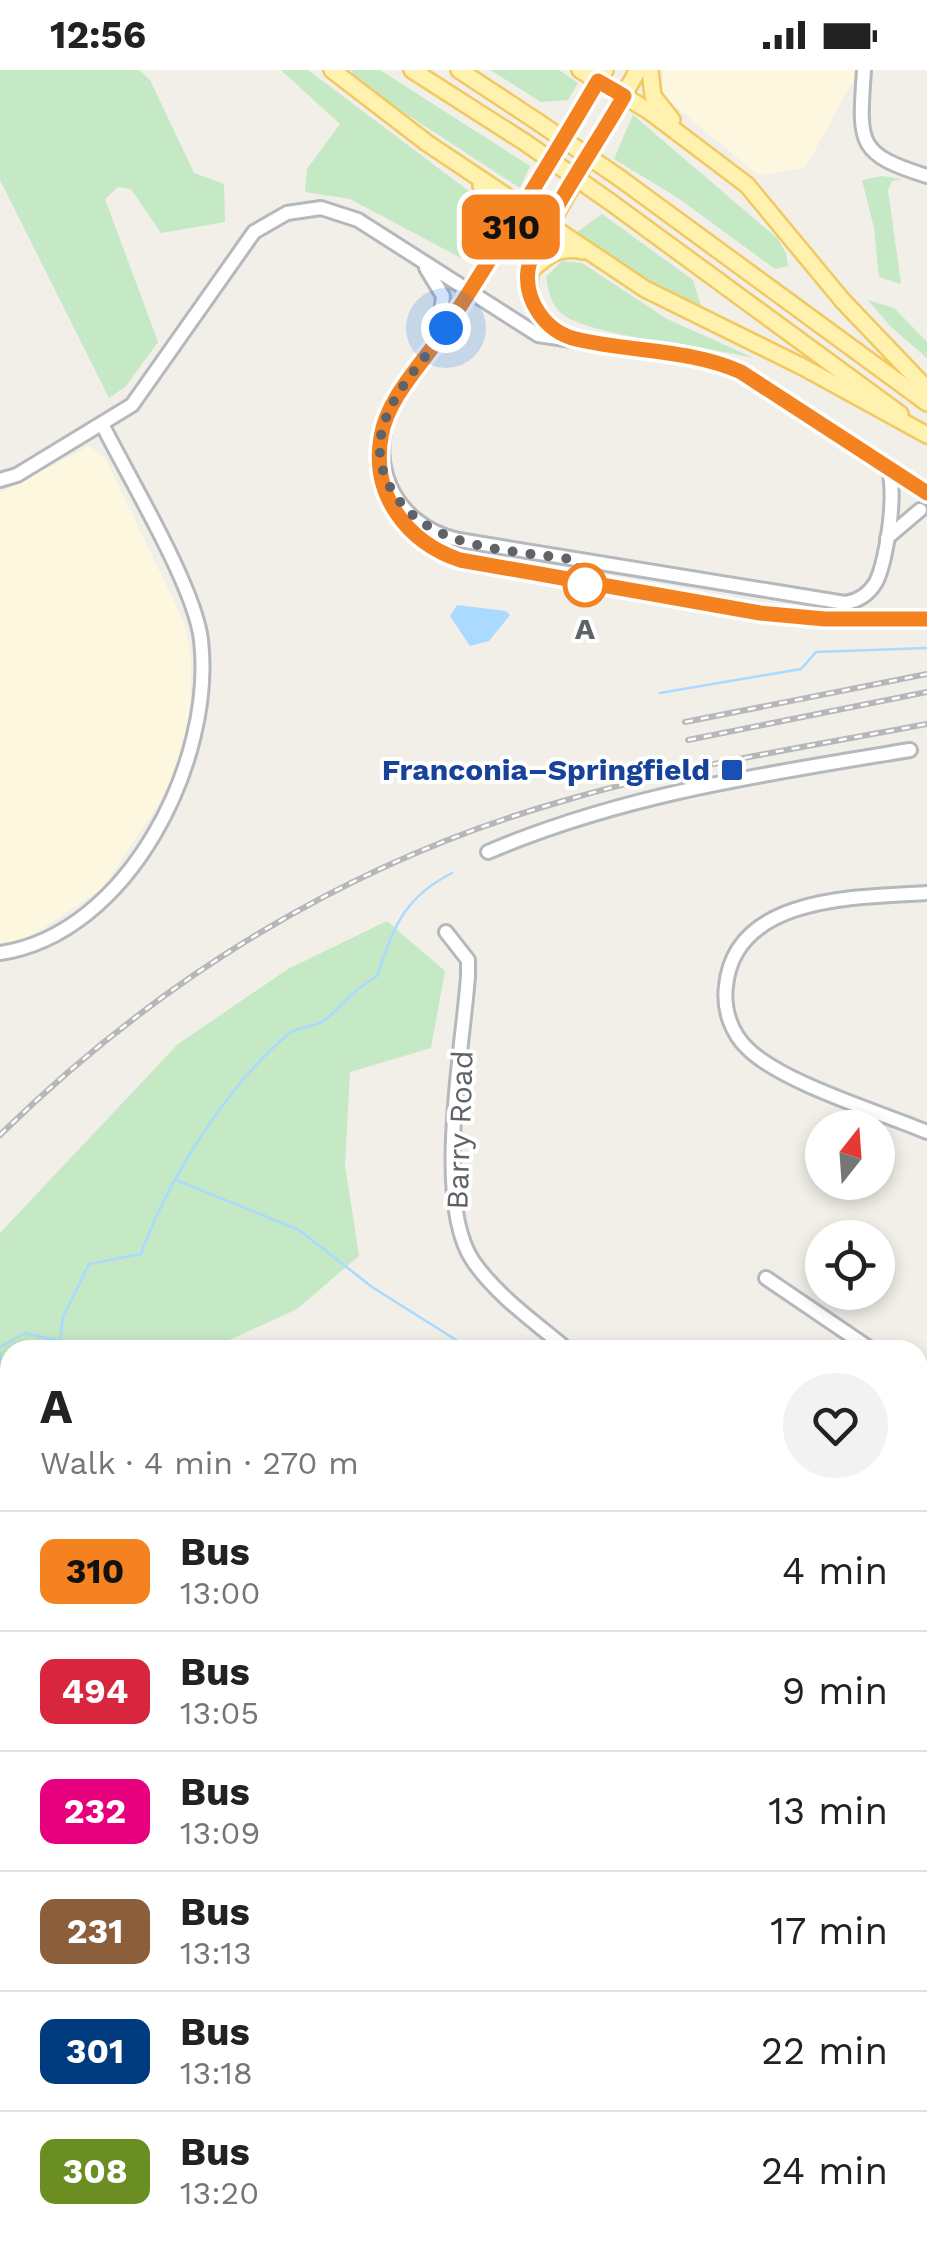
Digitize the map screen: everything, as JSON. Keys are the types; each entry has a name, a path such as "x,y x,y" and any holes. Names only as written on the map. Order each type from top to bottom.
{"main road":[{"path":"332,70 468,172 586,252 676,307 803,367 927,435"},
{"path":"412,70 609,201 927,435"},
{"path":"458,70 621,179 927,403"},
{"path":"580,70 602,75 624,96 692,142 760,198 842,300 927,388"},
{"path":"549,226 638,70"},
{"path":"650,70 656,101 692,142"},
{"path":"522,208 602,75"},
{"path":"468,172 500,215 493,255"},
{"path":"528,273 560,249 586,252"}],"street":[{"path":"864,70 864,125 869,150 879,161 927,176"},
{"path":"522,208 390,410 380,452 383,476 421,524 437,534 839,603 856,600 872,588 894,482 887,466"},
{"path":"0,480 18,475 103,426 136,400 248,238 275,218 301,209 341,212 533,333 731,368 927,493"},
{"path":"549,226 528,273 530,294 541,317 576,339"},
{"path":"413,256 442,291 444,311 435,345"},
{"path":"0,953 46,938 90,911 115,888 172,801 195,734 201,677 198,626 163,544 103,426"},
{"path":"891,504 923,511"},
{"path":"885,540 923,511"},
{"path":"488,852 623,802 910,750"},
{"path":"927,893 826,904 777,916 744,942 730,966 725,990 732,1027 762,1060 927,1132"},
{"name":"Barry Road","path":"446,932 468,960 452,1185 459,1233 483,1274 557,1340"},
{"path":"766,1278 857,1340"}],"shaded area":[{"path":"663,70 859,70 805,168 758,175 662,95"},
{"path":"89,446 105,458 184,622 191,656 190,718 170,787 102,889 27,939 0,943 0,493"}],"green space":[{"path":"0,70 139,70 150,80 194,173 224,184 225,222 161,233 131,189 118,187 105,199 158,342 125,387 109,398 0,180"},
{"path":"281,70 308,70 482,201 480,231 463,259 350,199 305,192 307,169 340,124"},
{"path":"351,70 380,70 530,166 520,188 360,84"},
{"path":"490,70 559,70 578,83 568,100 541,102"},
{"path":"633,115 777,238 788,266 775,269 678,198 614,159"},
{"path":"882,176 902,179 892,181 888,190 901,284 879,277 874,228 862,180"},
{"path":"602,214 693,280 701,306 626,269 576,233"},
{"path":"562,261 582,263 667,319 754,358 622,334 575,321 561,313 548,287 546,277"},
{"path":"868,300 894,308 927,342 927,358 891,327"},
{"path":"387,921 445,971 431,1048 350,1072 345,1165 359,1256 297,1309 229,1340 0,1340 0,1233 178,1044 288,969"}],"water":[{"path":"457,605 506,611 510,615 489,641 470,646 450,616"}],"waterway":[{"path":"660,693 801,669 816,652 927,648"},
{"path":"60,1340 63,1317 89,1264 141,1254 183,1165 245,1078 290,1033 325,1020 377,976 402,916 422,893 452,873"},
{"path":"176,1180 299,1230 372,1287 456,1340"},
{"path":"12,1340 25,1333 56,1340"},
{"path":"0,1353 0,1392"}],"railway":[{"path":"685,722 927,674"},
{"path":"688,740 927,692"},
{"path":"0,1135 61,1078 191,977 260,932 407,857 484,826 653,777 927,724"}],"bus line":[{"name":"310","path":"927,493 741,372 714,362 576,339 541,317 529,287 532,256 624,96 598,81 493,255 396,398 380,438 381,467 390,507 418,539 460,560 508,572 760,613 825,619 927,619"}],"place":[{"name":"A","path":"585,585"},
{"name":"Franconia–Springfield","path":"732,770"}],"route":[{"path":"446,328 390,410 380,438 383,476 405,508 429,529 452,539 575,560 585,585"}]}
